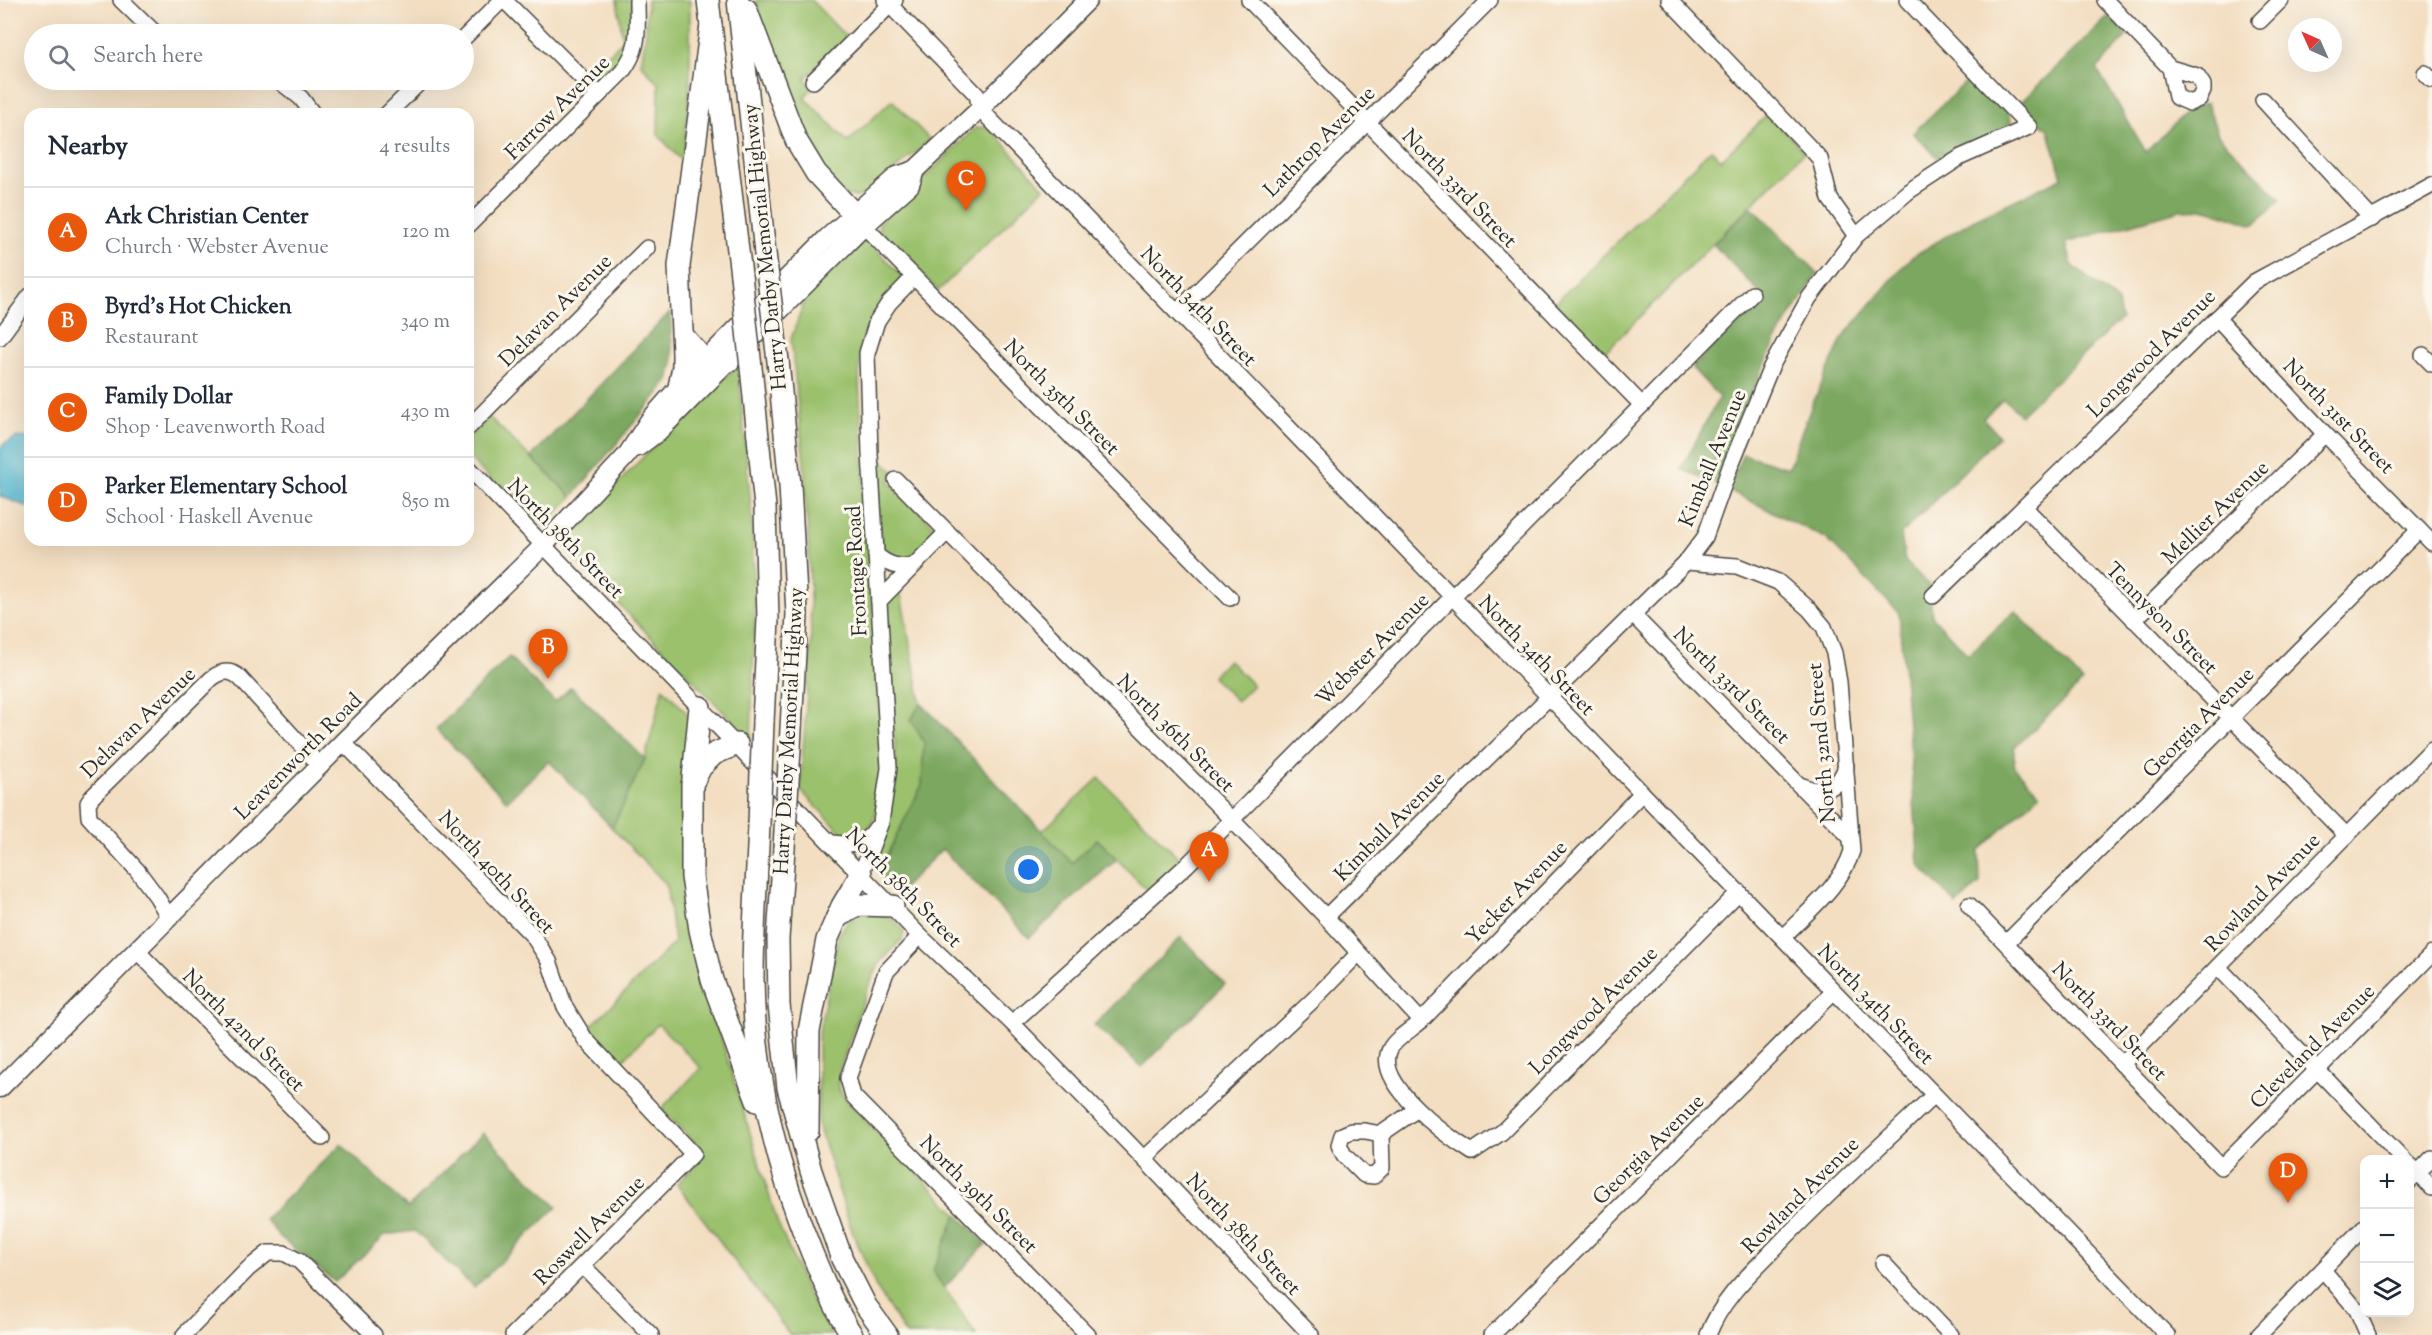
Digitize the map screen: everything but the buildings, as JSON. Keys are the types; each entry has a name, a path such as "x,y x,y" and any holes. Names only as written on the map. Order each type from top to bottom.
{"highway":[{"name":"Harry Darby Memorial Highway","path":"708,0 741,275 765,507 768,620 753,979 758,1053 776,1154 805,1236 834,1307 852,1335"},
{"name":"Harry Darby Memorial Highway","path":"738,0 790,485 796,614 778,939 779,1005 788,1088 811,1171 842,1259 866,1306 887,1335"},
{"path":"743,0 796,140 816,173 859,220"},
{"path":"679,387 683,367 683,336 679,266 711,25"},
{"path":"683,336 705,360 729,361"},
{"path":"700,707 692,784 692,877 700,930 712,980 776,1154"},
{"path":"692,784 701,767 714,754 737,744"},
{"path":"811,1171 807,1114 810,1031 827,940 861,874"},
{"path":"837,917 859,905 893,906"}],"main road":[{"name":"Leavenworth Road","path":"627,455 659,431 729,361 897,176 915,170 980,109 1088,0"},
{"name":"Leavenworth Road","path":"0,1088 319,765 543,546 627,455 649,421 705,360 859,220"}],"street":[{"path":"122,0 146,24"},
{"path":"474,28 503,0 599,94"},
{"name":"Farrow Avenue","path":"474,220 622,72 636,50 637,0"},
{"name":"North 33rd Street","path":"1249,0 1642,405"},
{"name":"Lathrop Avenue","path":"1177,312 1490,0"},
{"path":"1669,0 1820,159 1830,199 1856,236"},
{"name":"Kimball Avenue","path":"1326,917 1686,562 1705,537 1730,467 1771,367 1809,298 1856,236 1908,191 1961,156 2029,127 1907,0"},
{"path":"2105,0 2170,68"},
{"path":"2260,21 2281,0"},
{"path":"813,81 890,2"},
{"name":"North 34th Street","path":"890,2 976,95 980,109 2167,1335"},
{"path":"290,90 308,108"},
{"path":"393,108 412,90"},
{"path":"2263,100 2372,219"},
{"name":"Longwood Avenue","path":"1933,596 2254,282 2432,185"},
{"name":"North 35th Street","path":"859,220 1230,597"},
{"name":"Delavan Avenue","path":"474,422 647,248"},
{"name":"Frontage Road","path":"861,874 881,822 889,768 870,453 867,352 877,321 889,303 914,277"},
{"name":"Webster Avenue","path":"1012,1023 1094,947 1145,904 1232,820 1752,294"},
{"path":"0,337 24,305"},
{"name":"North 31st Street","path":"2217,318 2325,434 2432,543"},
{"name":"Mellier Avenue","path":"2134,620 2325,434"},
{"name":"North 38th Street","path":"474,473 920,936 1012,1023 1311,1335"},
{"name":"North 36th Street","path":"897,480 1326,917 1421,1022"},
{"name":"Tennyson Street","path":"2024,507 2347,836"},
{"name":"Georgia Avenue","path":"2006,943 2419,530"},
{"path":"879,601 947,532"},
{"path":"876,555 892,565 913,566"},
{"name":"North 32nd Street","path":"1686,562 1737,566 1778,582 1809,609 1824,627 1834,653 1839,682 1850,837"},
{"name":"North 33rd Street","path":"1632,614 1802,785 1850,837"},
{"name":"Delavan Avenue","path":"169,918 137,870 89,817 88,808 92,797 211,679 226,672 235,673 240,678 319,765"},
{"name":"North 40th Street","path":"343,742 533,936 549,961 564,1005 585,1039 693,1154"},
{"name":"Rowland Avenue","path":"2122,1064 2432,749"},
{"path":"1802,785 1815,791 1827,790 1838,783 1846,766"},
{"name":"Yecker Avenue","path":"1472,1152 1416,1110 1388,1071 1387,1058 1390,1047 1421,1022 1642,793"},
{"path":"832,843 853,845 863,842 872,835 881,822"},
{"path":"1783,938 1838,880 1848,865 1852,851 1850,837"},
{"name":"Longwood Avenue","path":"1472,1152 1503,1132 1739,892"},
{"name":"North 33rd Street","path":"1969,905 2221,1167"},
{"name":"North 39th Street","path":"920,936 886,972 848,1078 853,1096 1088,1335"},
{"name":"North 42nd Street","path":"137,951 322,1138"},
{"path":"1144,1159 1312,1001 1358,954"},
{"name":"Cleveland Avenue","path":"2221,1167 2432,954"},
{"path":"2218,966 2399,1155"},
{"name":"Georgia Avenue","path":"1492,1335 1833,992"},
{"name":"Rowland Avenue","path":"1708,1335 1713,1320 1731,1294 1816,1206 1934,1095"},
{"path":"1382,1134 1416,1110"},
{"name":"Roswell Avenue","path":"513,1335 693,1154"},
{"path":"2414,1172 2432,1158"},
{"path":"2414,1174 2432,1188"},
{"path":"2259,1335 2360,1231"},
{"path":"184,1335 248,1269 268,1253 284,1253 299,1261 366,1332"},
{"path":"1882,1263 1951,1335"},
{"path":"583,1266 651,1335"},
{"path":"2323,1270 2357,1310 2368,1335"}],"green space":[{"path":"617,0 632,0 631,32 627,50 615,72 602,80 595,80 587,75 623,40"},
{"path":"647,0 690,0 690,88 683,162 658,135 659,84 641,64 646,32"},
{"path":"756,0 811,0 847,38 805,78 812,89 804,97 848,142 892,100 930,140 867,194 856,197 843,194 820,169 764,38"},
{"path":"2109,16 2127,36 2097,69 2146,152 2185,113 2207,103 2218,135 2281,200 2253,225 2208,209 2180,210 2066,243 2072,265 2118,302 2121,319 2020,415 2004,399 1983,418 1999,436 1901,534 1905,561 1929,585 1932,616 1968,655 2015,611 2083,682 2014,748 2014,767 2040,794 1979,851 1980,883 1957,905 1919,865 1899,613 1827,539 1728,490 1743,454 1788,468 1812,405 1843,337 1910,258 1973,220 2062,178 2048,128 2017,106"},
{"path":"1972,76 2010,114 2011,123 2002,131 1940,160 1913,133"},
{"path":"1769,113 1804,152 1603,354 1554,304 1711,149 1721,160"},
{"path":"984,127 993,131 1044,188 938,291 879,231 879,223 975,128"},
{"path":"1752,207 1818,273 1780,332 1747,402 1718,485 1681,469 1719,397 1692,368 1762,295 1713,244"},
{"path":"867,240 900,274 900,281 878,308 868,326 859,371 882,736 882,768 879,800 871,825 860,834 845,836 800,790 811,641 804,462 791,339 807,294 859,241"},
{"path":"670,312 673,363 669,381 572,497 531,457"},
{"path":"738,365 752,519 755,612 751,740 569,553 568,544 572,532 645,455"},
{"path":"489,417 572,497 544,527 536,528 474,462 474,433"},
{"path":"876,455 894,472 889,481 934,526 935,531 928,542 918,552 900,561 893,561 881,546"},
{"path":"900,589 921,703 911,720 924,742 922,785 879,871 874,860 894,786 896,760 885,605"},
{"path":"509,657 555,702 571,687 645,759 612,828 549,761 507,801 436,729"},
{"path":"1228,660 1253,685 1237,701 1212,677"},
{"path":"663,688 686,712 691,727 681,820 684,881 691,939 777,1221 808,1294 832,1335 790,1335 677,1184 698,1162 700,1148 661,1109 701,1068 658,1024 619,1064 589,1028 674,943 666,884 612,828 645,759"},
{"path":"921,703 1072,863 1097,839 1117,859 1029,938 942,849 896,895 879,871 922,785 924,742 911,720"},
{"path":"1099,778 1182,861 1150,893 1097,839 1072,863 1041,832"},
{"path":"870,912 890,918 904,932 902,939 879,964 867,990 839,1072 838,1087 845,1099 957,1214 933,1271 976,1335 906,1335 876,1287 852,1231 818,1125 818,1037 838,937 850,920"},
{"path":"1181,937 1225,984 1142,1067 1094,1025"},
{"path":"483,1133 557,1207 474,1288 415,1231 385,1235 335,1282 279,1236 265,1219 341,1144 408,1208"},
{"path":"957,1214 986,1244 944,1288 933,1271"}],"water":[{"path":"18,437 24,438 24,506 0,496 0,449 4,444"}],"place":[{"name":"Family Dollar","path":"966,211"},
{"name":"Byrd's Hot Chicken","path":"548,679"},
{"name":"Ark Christian Center","path":"1209,882"},
{"name":"Parker Elementary School","path":"2288,1203"}]}
